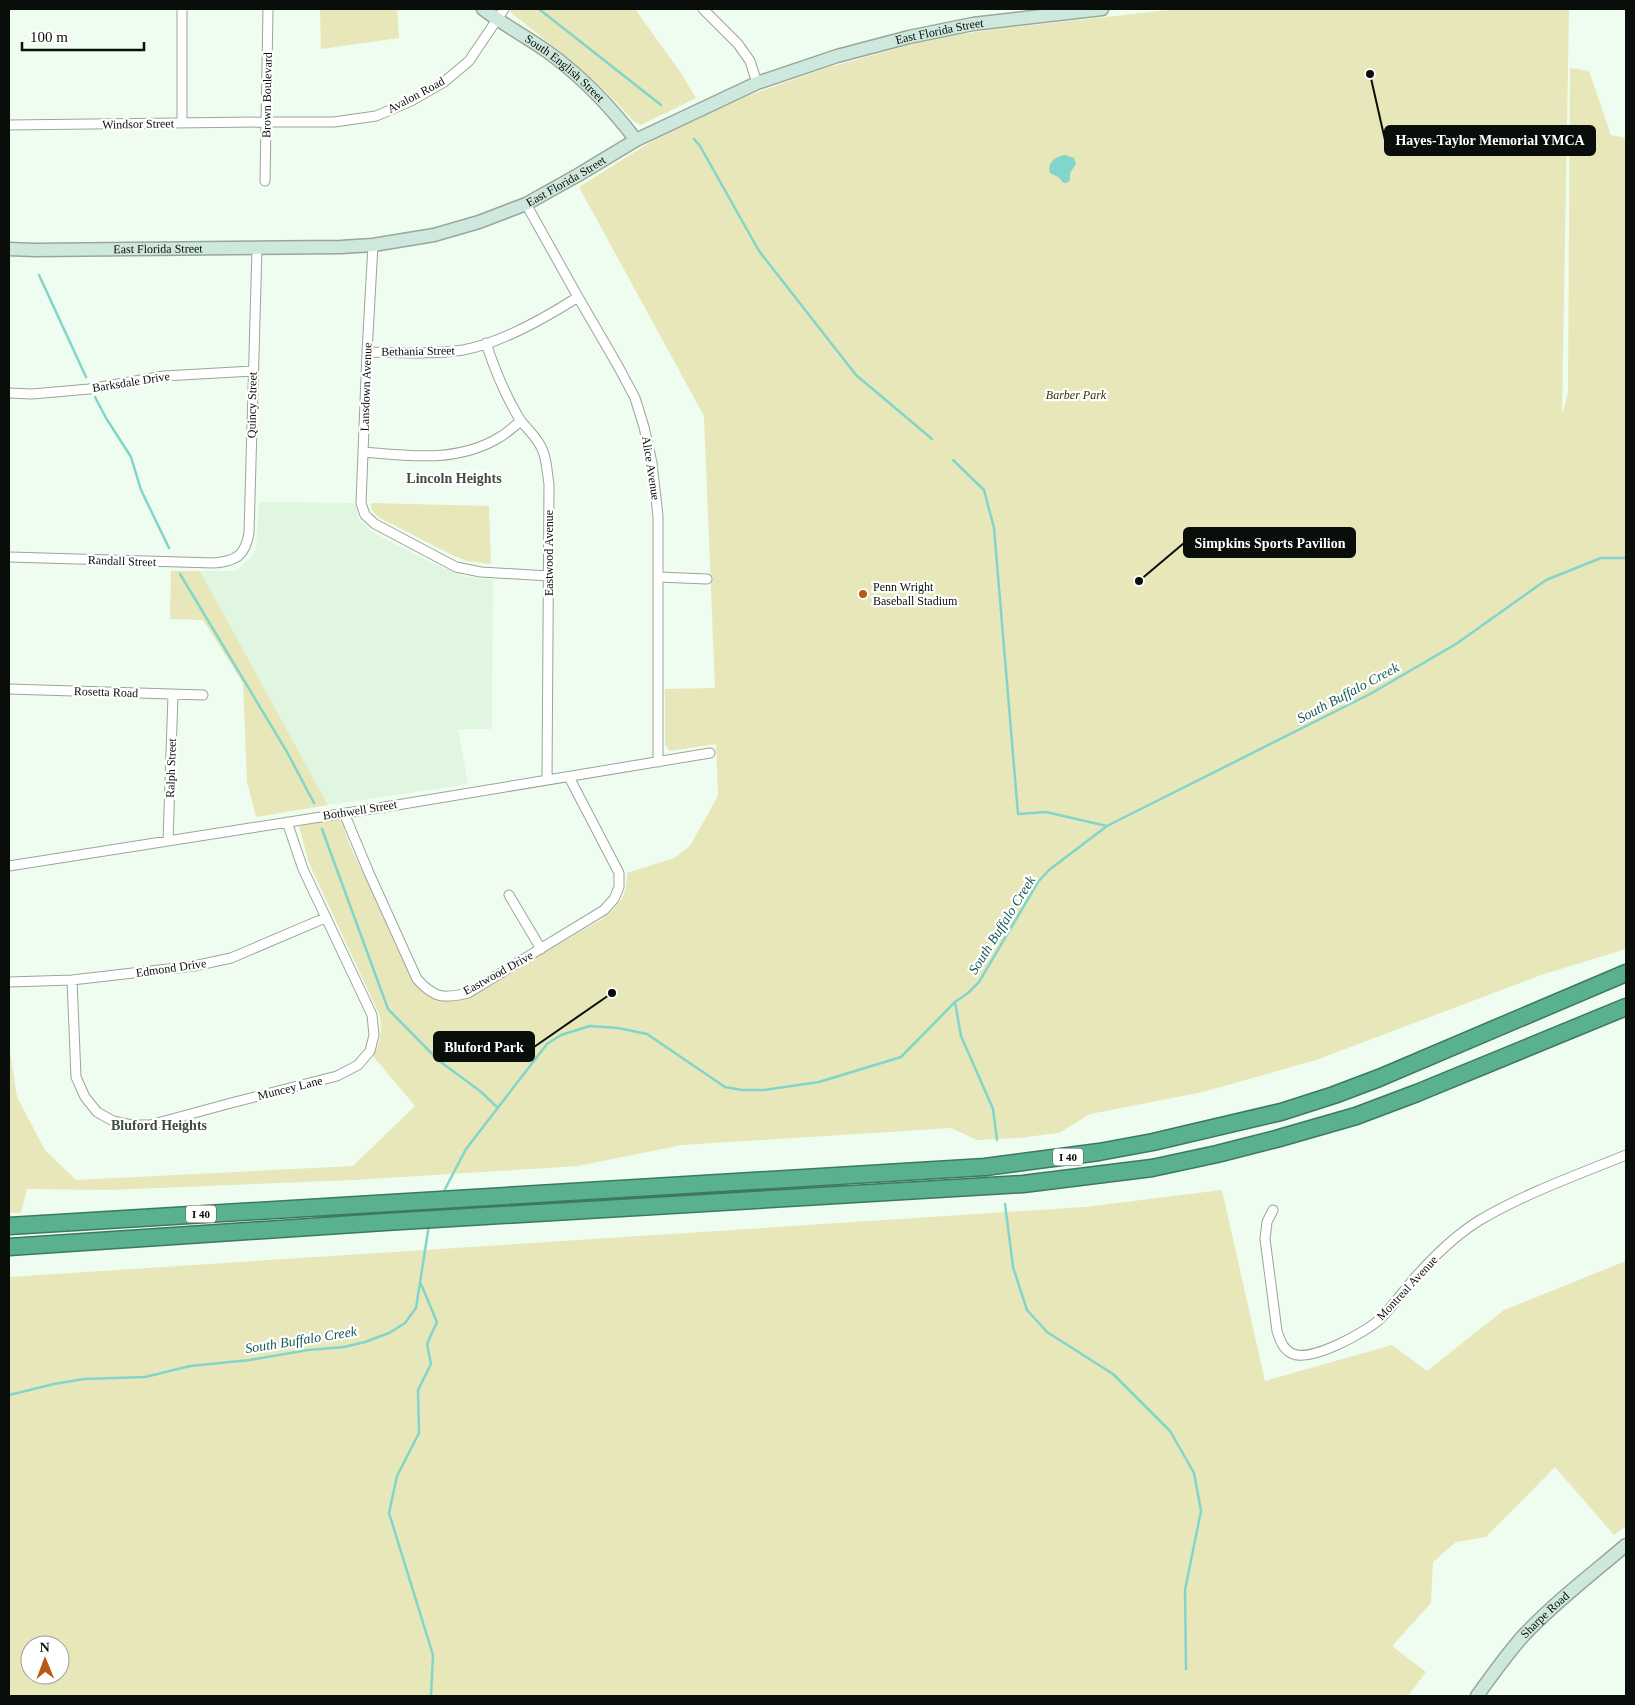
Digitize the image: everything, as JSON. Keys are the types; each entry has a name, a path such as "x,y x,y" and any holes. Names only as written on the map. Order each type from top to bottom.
{"highway":[{"name":"I 40","path":"9,1226 985,1167 1099,1152 1153,1142 1280,1112 1334,1095 1379,1078 1626,974"},
{"name":"I 40","path":"9,1247 478,1216 1023,1184 1152,1168 1276,1139 1356,1116 1417,1093 1626,1007"}],"main road":[{"name":"South English Street","path":"483,9 501,14 548,52 589,88 619,118 636,140"},
{"name":"East Florida Street","path":"9,249 341,247 373,245 434,235 479,222 526,204 636,140 757,83 837,56 909,37 1029,13 1102,9"},
{"name":"Sharpe Road","path":"1476,1696 1502,1660 1531,1628 1626,1545"}],"street":[{"path":"182,9 182,123"},
{"name":"Brown Boulevard","path":"265,181 268,9"},
{"path":"703,9 738,44 750,61 757,83"},
{"name":"Avalon Road","path":"266,122 334,122 376,116 412,101 444,82 469,61 501,14"},
{"name":"Windsor Street","path":"9,125 266,122"},
{"name":"Alice Avenue","path":"526,204 631,390 644,427 652,464 658,516 658,762"},
{"name":"Lansdown Avenue","path":"373,245 361,503 365,515 375,524 456,567 481,572 549,576"},
{"name":"Quincy Street","path":"236,559 243,551 249,533 257,248"},
{"name":"Bethania Street","path":"367,352 434,353 464,350 523,329 578,297"},
{"name":"Eastwood Avenue","path":"486,343 496,374 521,421 535,435 543,452 549,484 547,780"},
{"name":"Barksdale Drive","path":"9,393 32,394 89,389 164,376 253,371"},
{"path":"364,452 419,456 454,455 478,448 500,438 521,421"},
{"name":"Randall Street","path":"9,557 214,563 236,559"},
{"path":"658,577 707,579"},
{"name":"Rosetta Road","path":"9,689 202,695"},
{"name":"Ralph Street","path":"168,840 173,694"},
{"name":"Bothwell Street","path":"9,866 710,753"},
{"name":"Eastwood Drive","path":"344,813 417,979 428,991 440,996 453,996 468,993 604,910 614,899 619,887 619,873 569,776"},
{"name":"Muncey Lane","path":"72,980 76,1077 85,1097 97,1112 113,1121 132,1125 150,1125 337,1076 358,1065 370,1051 374,1035 372,1015 303,869 288,822"},
{"path":"509,896 540,949"},
{"name":"Edmond Drive","path":"9,982 72,980 194,966 231,958 325,918"},
{"name":"Montreal Avenue","path":"1274,1210 1267,1222 1265,1239 1278,1331 1280,1340 1290,1353 1296,1356 1305,1356 1319,1352 1354,1336 1379,1320 1428,1264 1454,1238 1480,1221 1545,1187 1626,1155"}],"shaded area":[{"path":"259,502 355,503 359,519 372,532 434,564 463,576 493,580 492,729 458,729 468,784 328,805 200,571 237,570 251,557 256,549"}],"green space":[{"path":"320,9 397,9 399,38 321,49"},
{"path":"511,9 635,9 681,73 696,98 641,125 631,118 578,67 510,12"},
{"name":"Barber Park","path":"1177,9 1569,9 1562,414 1568,393 1570,68 1589,71 1611,135 1626,138 1626,949 1541,975 1316,1060 1203,1092 1090,1114 1059,1133 977,1140 951,1128 682,1145 578,1166 354,1180 109,1190 27,1189 21,1213 9,1213 9,1045 17,1097 45,1150 76,1180 353,1166 415,1106 373,1056 378,1046 380,1035 379,1014 309,863 299,826 341,819 349,843 414,983 437,998 452,1000 478,992 602,919 614,909 624,894 627,873 674,858 690,846 718,796 716,744 670,751 665,745 665,689 715,688 704,416 579,187 657,138 750,95 823,69 934,38"},
{"path":"371,503 489,506 491,564 467,561 452,555 378,517 372,510"},
{"path":"171,571 200,571 328,805 256,817 247,782 243,683 203,620 170,619"},
{"path":"1222,1190 1265,1381 1392,1345 1427,1371 1504,1310 1626,1261 1626,1526 1614,1535 1555,1467 1486,1537 1456,1542 1433,1562 1431,1603 1392,1646 1426,1672 1408,1696 9,1696 9,1277 1085,1207"}],"water":[{"path":"1065,155 1074,158 1076,164 1070,173 1070,180 1067,183 1064,183 1050,173 1049,169 1053,161"}],"waterway":[{"path":"539,9 661,105"},
{"path":"694,139 700,146 759,251 856,375 932,439"},
{"path":"39,275 86,377"},
{"path":"95,397 131,457 141,490 169,548"},
{"path":"953,460 984,490 994,528 1018,814 1046,812 1107,826"},
{"name":"South Buffalo Creek","path":"443,1193 466,1149 547,1044 561,1035 590,1026 618,1028 647,1034 725,1087 742,1090 764,1090 819,1082 901,1057 955,1002 979,982 1038,882 1049,870 1107,826 1370,694 1456,644 1546,580 1601,558 1626,558"},
{"path":"180,574 287,752 314,803"},
{"path":"322,829 388,1009 438,1060 480,1091 498,1108"},
{"path":"955,1002 961,1036 993,1109 997,1140"},
{"path":"1005,1204 1013,1267 1027,1310 1047,1332 1113,1374 1170,1431 1194,1473 1201,1511 1185,1590 1186,1669"},
{"name":"South Buffalo Creek","path":"9,1395 84,1379 145,1377 190,1366 344,1347 389,1333 405,1323 416,1308 429,1225"},
{"path":"421,1284 437,1322 427,1344 431,1364 418,1390 419,1433 397,1476 389,1513 433,1655 431,1696"}],"place":[{"name":"Hayes-Taylor Memorial YMCA","path":"1370,74"},
{"name":"Simpkins Sports Pavilion","path":"1139,581"},
{"name":"Penn Wright Baseball Stadium","path":"863,594"},
{"name":"Bluford Park","path":"612,993"}],"district":[{"name":"Lincoln Heights","path":"454,478"},
{"name":"Bluford Heights","path":"159,1125"}]}
